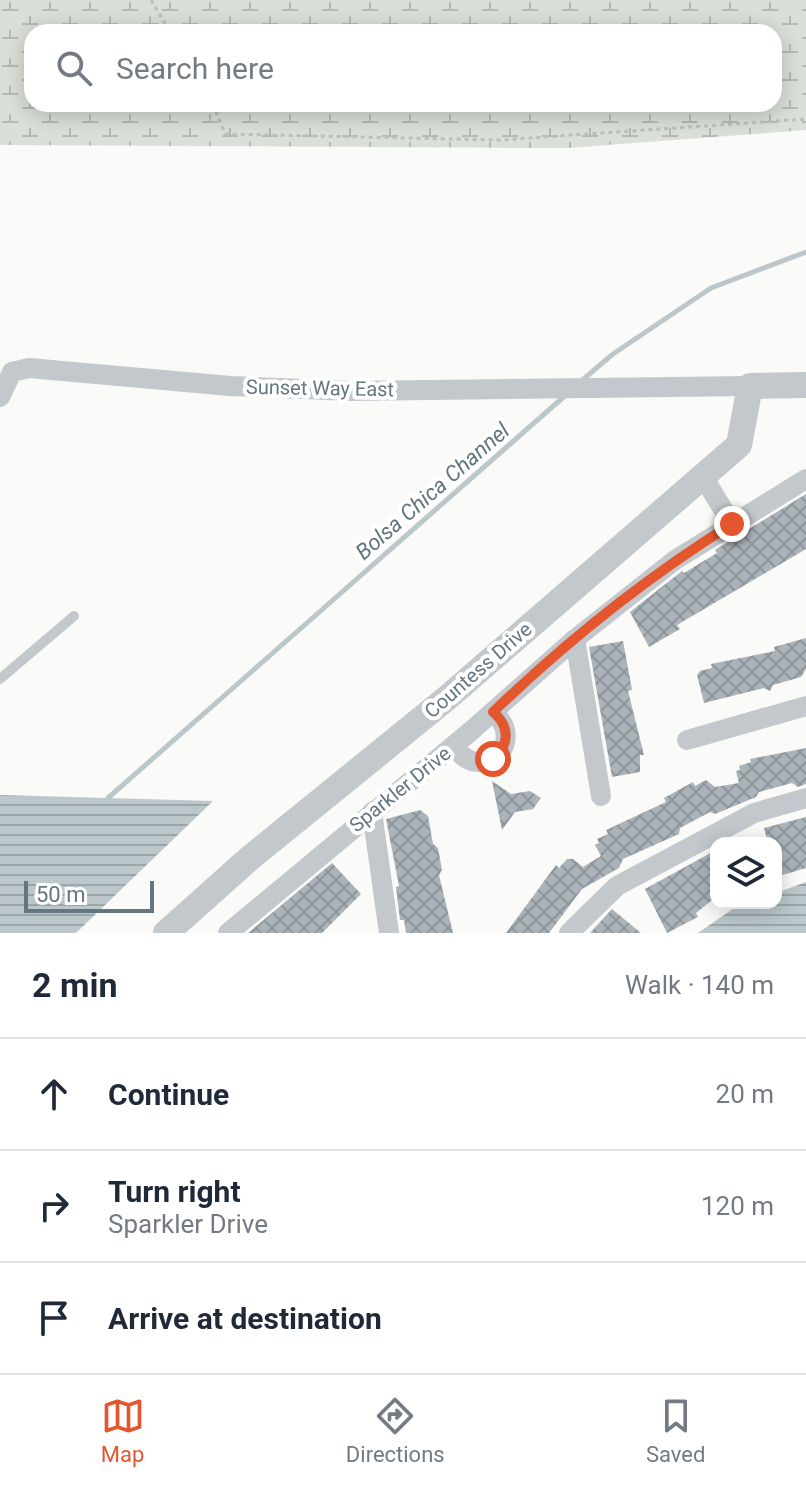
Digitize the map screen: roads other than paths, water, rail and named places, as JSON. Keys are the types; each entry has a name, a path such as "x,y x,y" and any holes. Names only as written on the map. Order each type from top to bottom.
{"street":[{"name":"Sunset Way East","path":"0,397 9,375 29,368 230,386 351,391 750,386"},
{"path":"750,386 806,385"},
{"name":"Countess Drive","path":"167,932 447,698 739,445 750,386"},
{"path":"702,475 732,524"},
{"name":"Sparkler Drive","path":"228,933 454,746 575,639 675,560 806,479"},
{"path":"575,639 601,796"},
{"path":"687,740 806,706"},
{"path":"454,746 466,760 484,762 500,753 507,735 500,718 493,712"},
{"path":"569,933 617,886 754,813 806,798"},
{"path":"372,812 389,933"}],"lane":[{"path":"0,679 74,616"}],"waterway":[{"name":"Bolsa Chica Channel","path":"580,382 613,354 711,288 806,252"},
{"name":"Bolsa Chica Channel","path":"108,798 567,394"}]}
